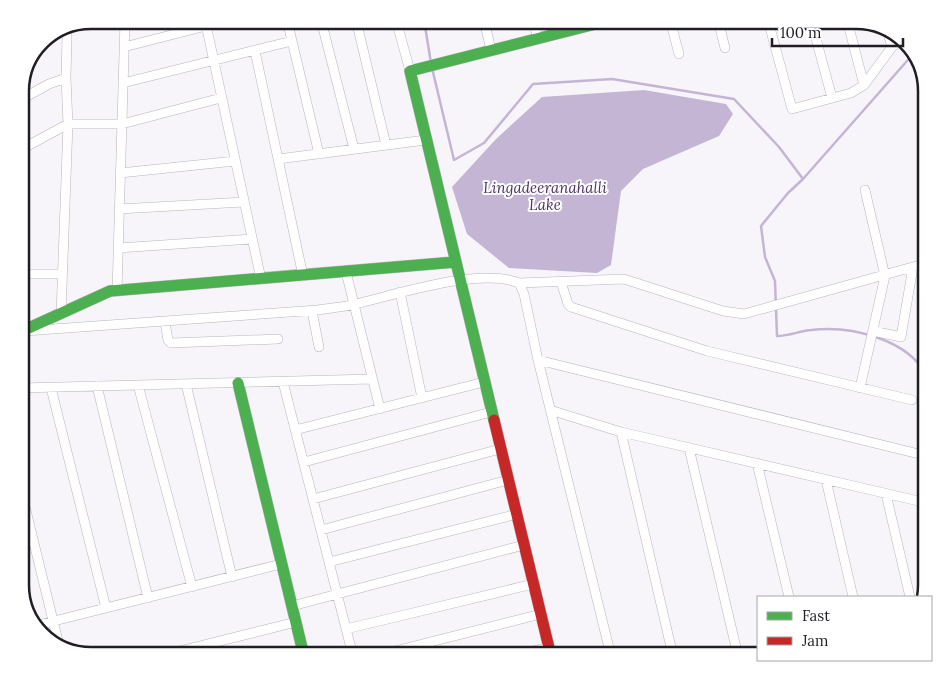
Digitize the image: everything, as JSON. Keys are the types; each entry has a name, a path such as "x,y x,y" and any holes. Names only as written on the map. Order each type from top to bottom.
{"street":[{"path":"117,291 125,29"},
{"path":"124,47 185,29"},
{"path":"206,29 261,280"},
{"path":"289,29 319,154"},
{"path":"323,29 354,149"},
{"path":"358,29 386,145"},
{"path":"398,29 549,647"},
{"path":"486,29 491,50"},
{"path":"535,29 538,39"},
{"path":"410,71 538,39 564,29"},
{"path":"672,29 679,54"},
{"path":"720,29 725,48"},
{"path":"770,29 792,109 850,93 864,85 896,44"},
{"path":"813,29 832,98"},
{"path":"850,29 864,85"},
{"path":"61,314 68,124 67,36"},
{"path":"890,39 892,47"},
{"path":"123,83 292,41"},
{"path":"254,51 303,276"},
{"path":"29,95 49,84 66,78"},
{"path":"29,145 68,124 122,124 221,98"},
{"path":"278,159 426,140"},
{"path":"120,173 235,161"},
{"path":"860,388 885,276 865,190"},
{"path":"120,209 244,202"},
{"path":"118,248 252,239"},
{"path":"29,328 110,292 455,262"},
{"path":"29,331 312,310 354,305 400,292 459,280 507,278 519,283 561,282 613,277 723,311 744,314 918,266"},
{"path":"873,331 901,337 913,267"},
{"path":"346,272 380,409"},
{"path":"29,274 62,274"},
{"path":"561,282 568,304 571,307 707,351 912,400"},
{"path":"519,283 524,294 538,360 608,647"},
{"path":"400,292 422,398"},
{"path":"312,310 319,347"},
{"path":"165,322 168,340 171,343 278,339"},
{"path":"538,360 918,454"},
{"path":"29,388 372,379"},
{"path":"283,382 351,647"},
{"path":"295,430 484,382"},
{"path":"238,383 302,647"},
{"path":"186,384 232,577"},
{"path":"138,385 192,586"},
{"path":"97,386 148,598"},
{"path":"51,388 106,608"},
{"path":"550,410 621,432 918,501"},
{"path":"304,462 491,412"},
{"path":"621,432 671,647"},
{"path":"688,448 736,647"},
{"path":"313,499 500,449"},
{"path":"757,463 789,596"},
{"path":"321,530 508,480"},
{"path":"826,480 854,596"},
{"path":"886,494 910,596"},
{"path":"329,562 516,514"},
{"path":"29,523 57,637"},
{"path":"292,606 524,545"},
{"path":"42,624 281,564"},
{"path":"346,629 534,584"},
{"path":"411,647 541,614"},
{"path":"196,647 296,622"}],"water":[{"name":"Lingadeeranahalli Lake","path":"644,90 726,104 733,114 719,136 643,169 621,191 611,265 597,273 509,268 467,234 452,187 496,139 542,97"}],"waterway":[{"path":"425,29 431,63"},
{"path":"803,179 909,59"},
{"path":"432,68 454,160 484,143 533,84 612,79 734,99 779,147 803,179 788,193 761,226 765,257 775,281 777,336 826,329 860,333 892,344 906,352 918,363"}],"traffic: fast":[{"path":"494,420 410,71 576,29"},
{"path":"29,328 110,291 455,262"},
{"path":"238,383 302,647"}],"traffic: jam":[{"path":"494,420 549,647"}]}
